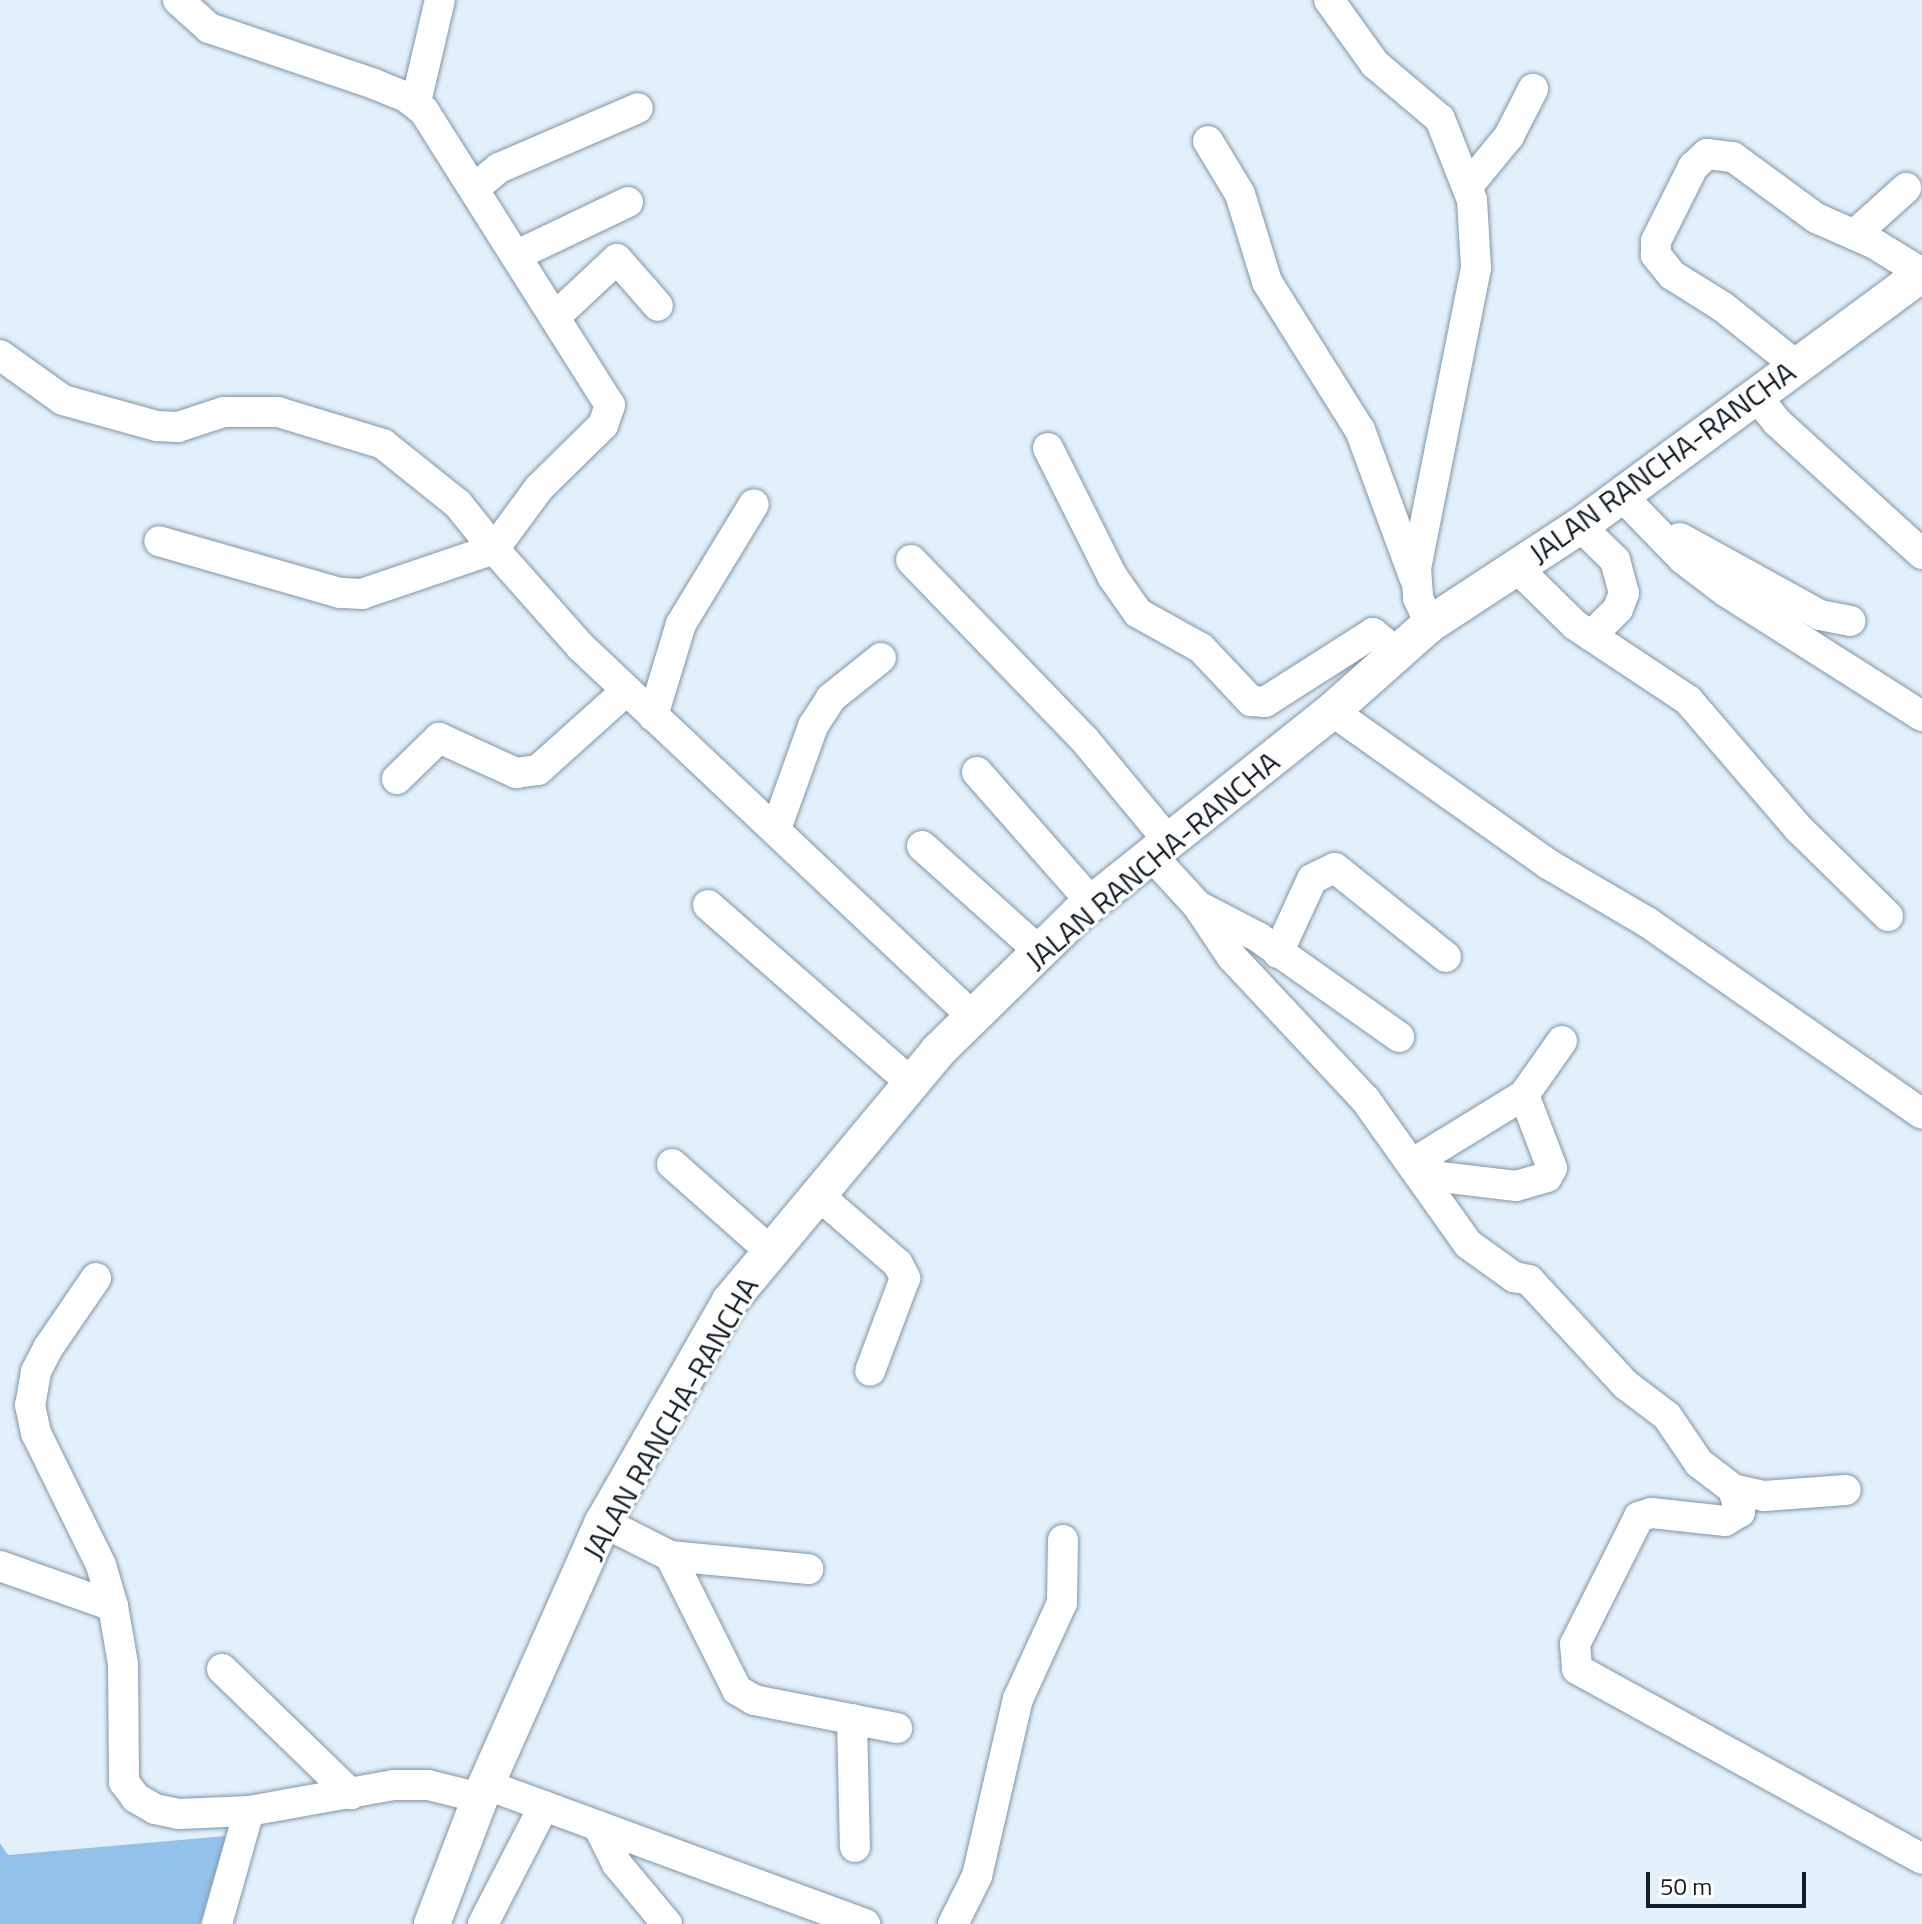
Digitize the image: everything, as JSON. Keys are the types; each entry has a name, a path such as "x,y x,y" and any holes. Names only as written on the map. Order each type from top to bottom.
{"main road":[{"name":"JALAN RANCHA-RANCHA","path":"432,1924 484,1792 603,1522 730,1301 816,1193 971,1015 1092,903 1332,711 1430,624 1580,526 1797,366 1918,284"}],"street":[{"path":"159,541 340,593 362,594 494,549 539,488 611,414 603,389 475,188 416,102 209,28 178,0"},
{"path":"416,102 440,0"},
{"path":"1329,0 1375,64 1440,119 1468,186 1476,268 1440,438 1417,582"},
{"path":"1468,186 1509,136 1533,89"},
{"path":"475,188 499,168 638,108"},
{"path":"1208,141 1240,194 1267,282 1360,430 1430,624"},
{"path":"1797,366 1723,307 1672,275 1656,255 1656,241 1693,167 1707,154 1718,152 1816,218 1855,234 1918,284"},
{"path":"1855,234 1906,188"},
{"path":"517,255 628,202"},
{"path":"556,316 617,259 658,306"},
{"path":"0,355 63,400 157,426 178,427 224,412 278,412 383,444 458,504 494,549 626,691 971,1015"},
{"path":"1756,396 1777,422 1922,554"},
{"path":"1048,448 1112,576 1138,613 1201,648 1251,701 1265,702 1373,633 1398,654"},
{"path":"1621,495 1683,559 1725,591 1841,669 1922,716"},
{"path":"653,716 681,624 754,504"},
{"path":"1650,522 1820,615 1850,621"},
{"path":"1580,526 1615,560 1624,593 1618,609 1591,636"},
{"path":"911,560 1084,739 1232,957 1335,1063 1418,1169 1468,1244 1514,1277 1529,1280 1626,1385 1667,1416 1699,1463 1733,1489 1742,1503 1734,1519 1645,1513 1630,1533 1575,1644 1577,1669 1922,1859"},
{"path":"1516,567 1591,636 1688,700 1798,828 1888,916"},
{"path":"776,829 813,726 831,698 881,658"},
{"path":"397,779 439,738 516,773 538,770 626,691"},
{"path":"1332,711 1548,864 1647,922 1922,1114"},
{"path":"977,772 1092,903"},
{"path":"922,846 1039,951"},
{"path":"1278,953 1312,879 1335,868 1446,957"},
{"path":"708,905 911,1083"},
{"path":"1197,905 1278,953 1399,1037"},
{"path":"1418,1169 1524,1095 1562,1041"},
{"path":"1418,1169 1516,1186 1547,1177 1552,1168 1524,1095"},
{"path":"672,1164 769,1250"},
{"path":"816,1193 898,1264 905,1278 870,1371"},
{"path":"96,1278 48,1348 36,1372 30,1405 36,1433 101,1565 113,1606 123,1664 124,1782 136,1798 155,1809 179,1814 249,1811 428,1785 484,1792 544,1806 865,1924"},
{"path":"1733,1489 1764,1496 1846,1490"},
{"path":"603,1522 670,1556 808,1569"},
{"path":"953,1924 975,1884 1018,1699 1062,1603 1063,1540"},
{"path":"670,1556 737,1690 754,1700 897,1728"},
{"path":"0,1566 113,1606"},
{"path":"222,1669 351,1794"},
{"path":"852,1719 855,1847"},
{"path":"483,1924 544,1806"},
{"path":"217,1924 249,1811"},
{"path":"598,1826 617,1864 667,1924"}],"shaded area":[{"path":"226,1836 200,1924 0,1924 0,1843 8,1855"}]}
